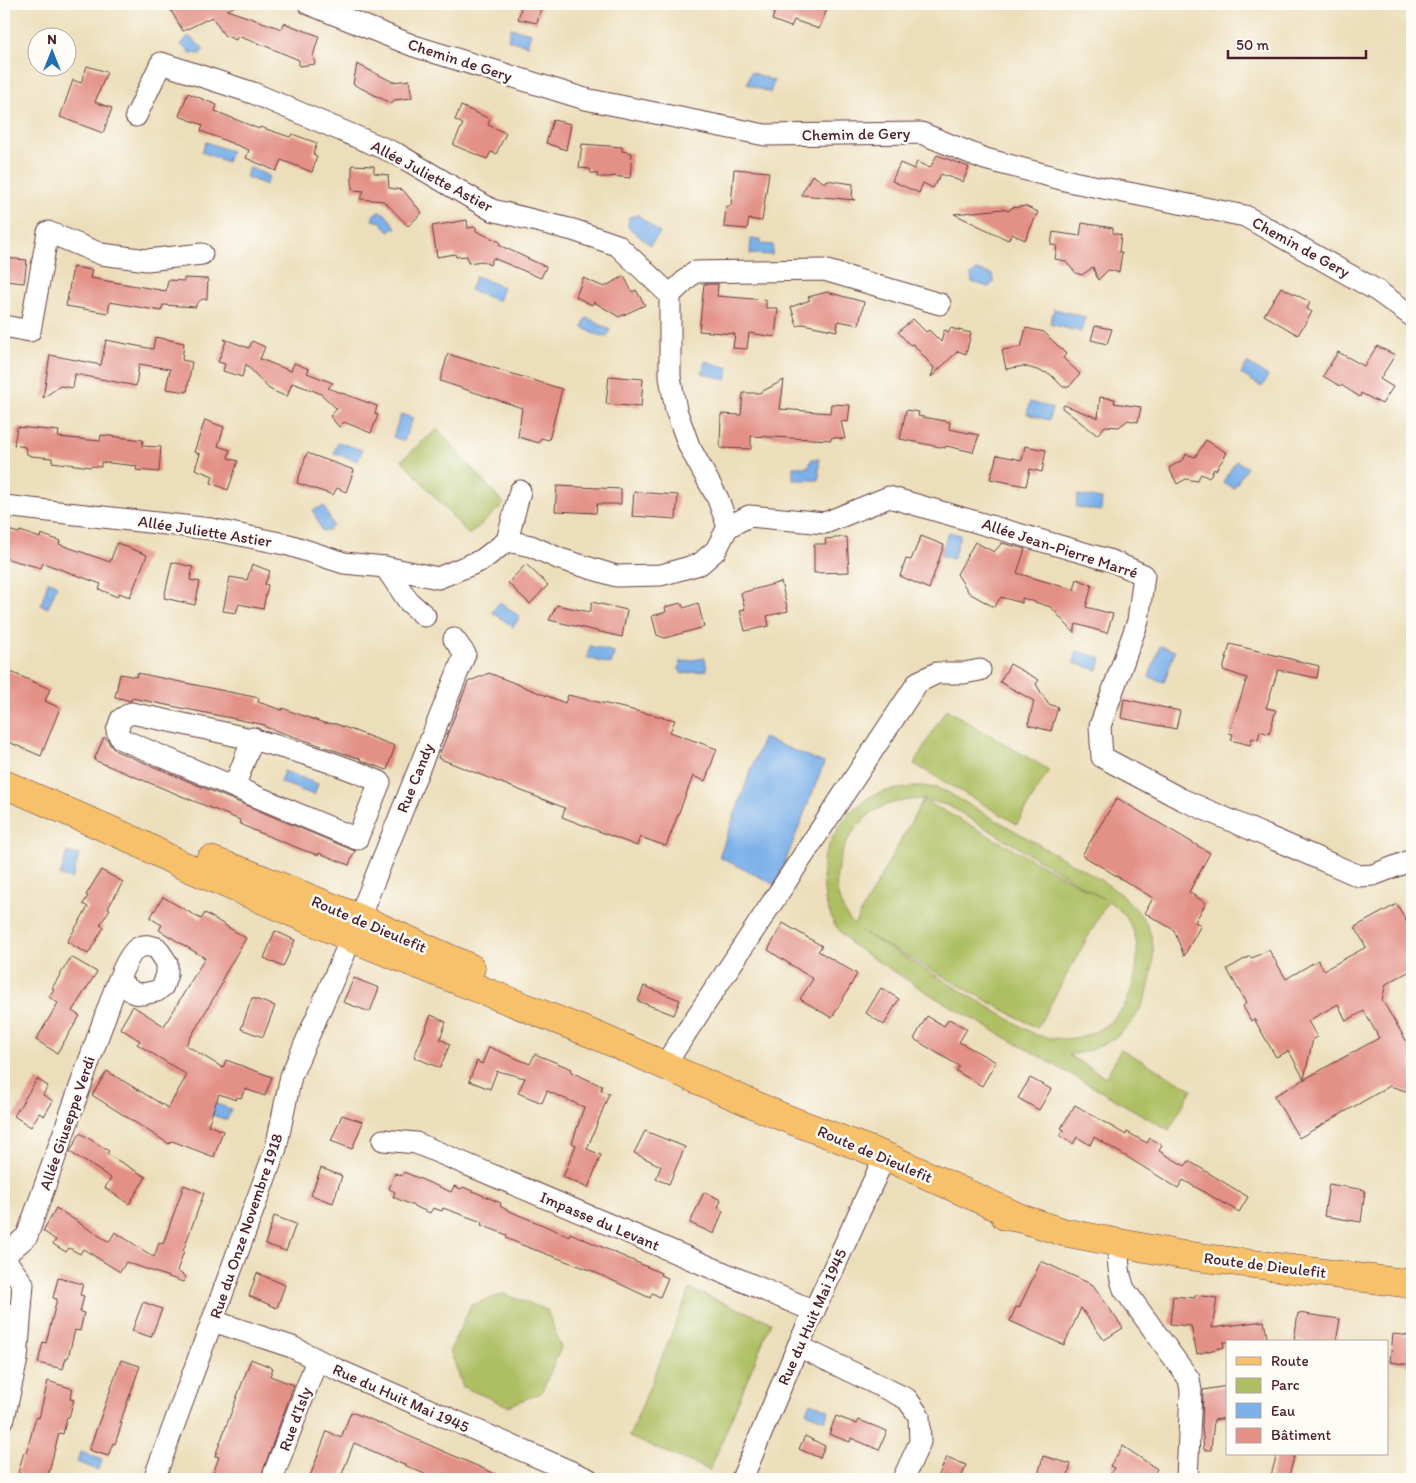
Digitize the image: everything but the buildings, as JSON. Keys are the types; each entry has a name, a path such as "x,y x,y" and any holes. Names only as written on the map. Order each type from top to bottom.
{"main road":[{"name":"Route de Dieulefit","path":"4,784 131,839 228,886 478,971 595,1035"},
{"name":"Route de Dieulefit","path":"131,839 190,853 247,873 370,935 386,953 595,1035 780,1116 882,1164 1023,1219 1063,1232 1182,1255 1412,1284"},
{"name":"Route de Dieulefit","path":"1119,1243 1227,1250 1412,1269"}],"street":[{"name":"Chemin de Gery","path":"309,4 414,46 585,99 765,135 921,133 985,159 1073,182 1245,216 1376,290 1412,316"},
{"name":"Allée Juliette Astier","path":"136,116 161,63 253,93 397,154 492,210 573,230 617,246 670,295"},
{"path":"4,326 30,331 48,232 101,254 147,260 202,254"},
{"path":"520,491 507,541 531,546 560,559 616,576 661,576 700,564 716,550 728,527 718,499 688,446 676,410 670,377 670,295 694,272 824,270 940,304"},
{"name":"Allée Jean-Pierre Marré","path":"728,527 749,516 825,523 888,497 1112,561 1144,576 1138,621 1100,726 1102,756 1181,799 1359,876 1373,875 1412,860"},
{"name":"Allée Juliette Astier","path":"4,506 211,529 288,545 344,563 385,568 438,578 482,560 507,541"},
{"path":"385,568 410,602 426,616"},
{"name":"Rue Candy","path":"355,928 465,654 454,639"},
{"path":"664,1066 918,682 937,674 964,674 980,670"},
{"path":"131,713 253,738 357,772 380,782 357,839 121,739 117,731 121,719 131,713"},
{"path":"234,787 253,738"},
{"path":"370,807 398,821"},
{"name":"Rue du Onze Novembre 1918","path":"154,1479 276,1148 291,1076 355,928"},
{"name":"Allée Giuseppe Verdi","path":"4,1257 27,1236 118,981"},
{"name":"Impasse du Levant","path":"383,1140 416,1143 814,1311"},
{"name":"Rue du Huit Mai 1945","path":"742,1479 798,1346 882,1164"},
{"path":"1119,1243 1118,1275 1124,1289 1189,1379 1191,1391 1187,1473"},
{"path":"4,1257 23,1284 17,1359 4,1418"},
{"name":"Rue du Huit Mai 1945","path":"213,1321 292,1348 588,1479"},
{"path":"798,1346 907,1399 919,1416 920,1442 903,1479"},
{"name":"Rue d'Isly","path":"272,1479 317,1360"}],"green space":[{"path":"437,429 504,504 469,535 402,460"},
{"path":"946,709 1049,770 1017,824 914,764"},
{"path":"921,786 947,792 1086,871 1116,891 1140,914 1151,935 1153,958 1148,990 1139,1012 1132,1022 1115,1037 1081,1053 1068,1055 1106,1077 1121,1049 1192,1089 1169,1130 936,998 852,945 834,924 825,901 823,859 833,836 849,813 869,797 885,791","holes":["923,799 854,925 844,911 838,895 839,862 845,846 853,832 878,809 906,800","924,800 949,806 1104,899","1108,901 1124,915 1135,935 1137,945 1135,976 1125,1005 1118,1014 1099,1029 1076,1038 1036,1035 860,931 1037,1028"]},
{"path":"690,1289 771,1322 710,1470 629,1437"},
{"path":"504,1294 547,1310 561,1348 541,1393 508,1406 463,1387 450,1350 471,1305"}],"water":[{"path":"511,28 531,33 527,45 508,40"},
{"path":"188,36 204,49 200,54 191,53 181,45"},
{"path":"751,72 774,81 770,93 747,84"},
{"path":"206,142 231,151 227,162 202,152"},
{"path":"249,167 269,176 266,185 246,177"},
{"path":"384,213 396,227 389,232 381,222 372,220 374,214"},
{"path":"638,215 660,233 650,245 628,227 629,217"},
{"path":"751,239 761,239 761,244 773,245 772,255 750,254"},
{"path":"976,270 993,275 994,282 989,287 972,282 971,275"},
{"path":"476,276 503,287 498,301 470,290"},
{"path":"1054,309 1085,317 1081,332 1050,324"},
{"path":"588,318 610,330 607,337 592,333 583,327 585,319"},
{"path":"705,361 729,368 726,380 702,373"},
{"path":"1247,363 1268,376 1262,387 1241,374"},
{"path":"1030,402 1052,408 1049,420 1027,414"},
{"path":"401,414 413,418 404,441 393,437"},
{"path":"338,442 362,450 358,461 334,453"},
{"path":"812,459 819,459 819,480 793,480 793,467 808,467"},
{"path":"1236,461 1247,467 1234,488 1223,482"},
{"path":"1078,495 1102,499 1101,511 1076,507"},
{"path":"324,506 333,526 329,530 322,531 313,510"},
{"path":"948,532 960,535 953,559 941,556"},
{"path":"48,582 54,582 57,586 48,608 41,605"},
{"path":"500,602 520,617 513,627 492,612"},
{"path":"590,646 614,652 611,664 587,658"},
{"path":"1160,646 1175,651 1164,682 1149,677"},
{"path":"1077,651 1101,658 1098,670 1074,663"},
{"path":"705,658 707,670 682,674 679,669 680,662"},
{"path":"763,738 824,763 776,885 719,857"},
{"path":"284,771 318,784 314,795 280,782"},
{"path":"67,852 79,855 72,879 60,876"},
{"path":"210,1102 231,1109 227,1120 206,1113"},
{"path":"810,1402 829,1410 825,1420 806,1412"},
{"path":"81,1452 102,1460 98,1470 77,1462"}]}
